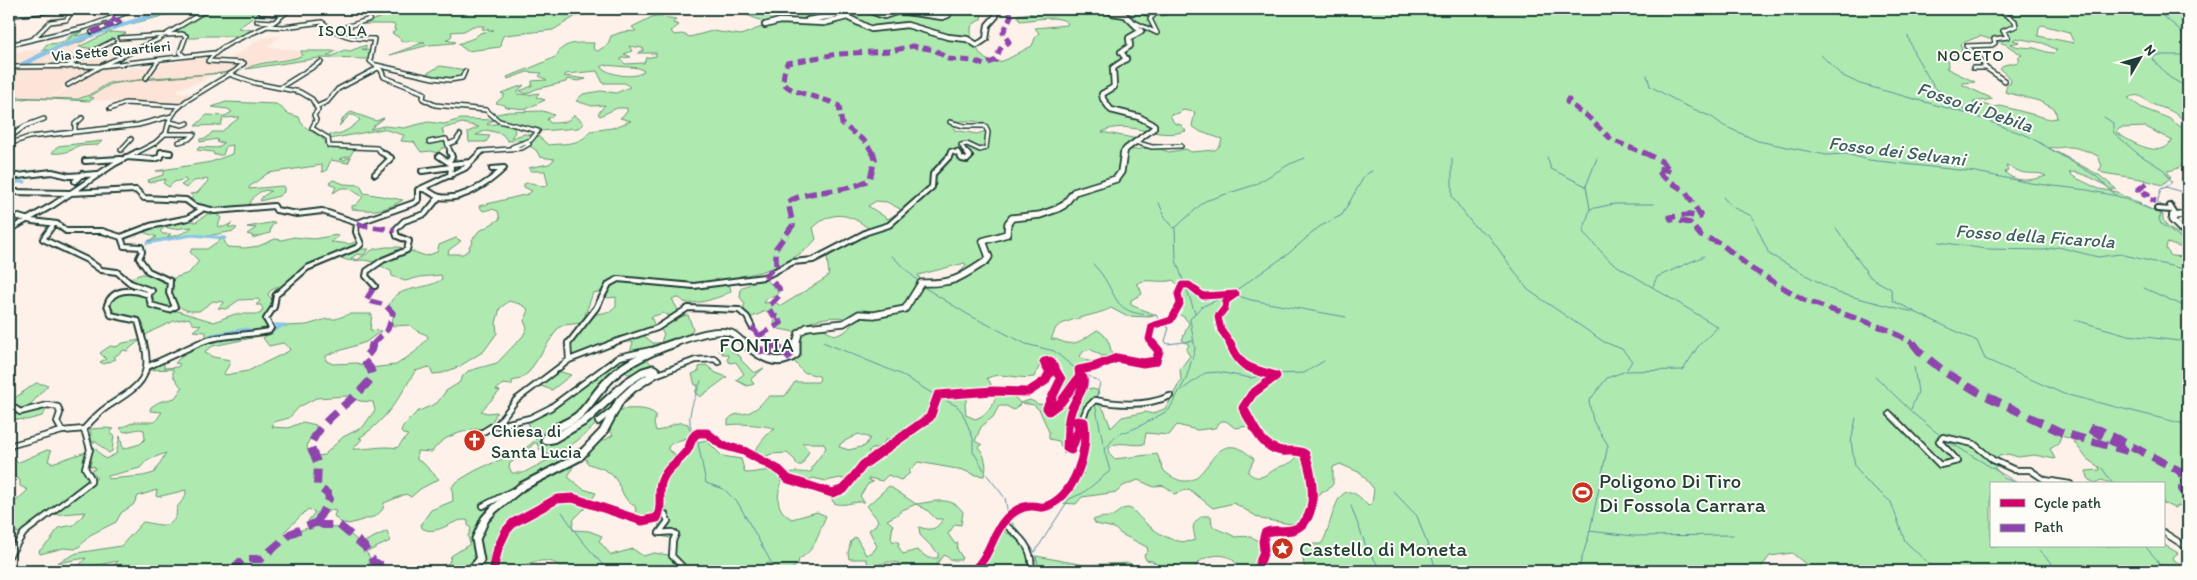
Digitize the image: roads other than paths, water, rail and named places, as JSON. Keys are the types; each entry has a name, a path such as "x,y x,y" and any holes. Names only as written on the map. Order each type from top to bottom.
{"main road":[{"path":"11,15 22,9"}],"street":[{"path":"11,15 61,9"},
{"path":"34,38 50,22 66,20 74,9"},
{"path":"109,13 137,9"},
{"path":"68,85 101,66 169,34 208,9"},
{"path":"272,14 279,9"},
{"path":"9,230 73,193 124,158 155,143 165,134 172,116 180,106 194,95 232,75 244,63 208,61 214,54 225,44 266,26 291,9"},
{"path":"847,9 832,16 821,18 799,21 776,20 764,24 780,21 824,23 847,17 871,29 907,25 948,37 967,39 977,45 986,39 988,25 996,16 994,9"},
{"path":"865,9 884,16 898,11 942,18 948,15 951,9"},
{"path":"655,374 656,372 653,369 644,373 615,391 589,418 552,439 545,440 552,432 578,416 616,372 636,358 699,335 725,331 732,333 771,360 787,360 796,354 796,340 800,333 808,328 844,323 859,314 874,315 904,309 921,283 943,284 957,280 986,261 989,257 983,241 1007,234 1008,223 1012,218 1051,211 1064,205 1074,192 1116,178 1121,172 1123,152 1153,129 1154,125 1144,118 1130,115 1124,111 1111,110 1102,96 1103,93 1114,88 1113,68 1126,59 1121,52 1130,46 1128,38 1141,31 1123,14 1112,13 1110,9"},
{"path":"1129,20 1157,33 1150,20 1153,15 1133,9"},
{"path":"2002,9 2001,12 2015,21 2016,26 2004,29 2003,31 2008,37 1994,39 1994,44 1966,46 1978,56 1986,68 2005,82"},
{"path":"9,45 106,21 120,12"},
{"path":"261,13 283,14"},
{"path":"92,32 119,22 113,18"},
{"path":"334,31 370,19"},
{"path":"257,21 273,22"},
{"path":"266,26 284,27 320,22 334,31 355,39 374,39 370,59 387,79 424,93 422,98 431,103 486,110 499,121 538,131 536,136 525,143 529,145 522,148 512,147 485,150 450,176 418,190"},
{"path":"120,38 169,34 186,36 180,52 183,55"},
{"path":"67,68 78,59 113,41"},
{"name":"Via Sette Quartieri","path":"9,67 67,68 101,66 158,61 183,55 214,54"},
{"path":"146,78 158,61"},
{"path":"281,87 321,62"},
{"path":"316,107 327,102 338,89 377,66 389,66 402,72 451,81 462,78 466,71"},
{"path":"1973,68 1986,68"},
{"path":"1991,76 1995,74"},
{"path":"232,75 249,81 300,92 312,99 318,110 314,115 316,120 312,128 328,138 329,146 377,148 384,155 391,158 387,165 375,174"},
{"path":"110,108 125,103 180,106"},
{"path":"9,144 29,137 138,125 172,116"},
{"path":"76,131 75,124 82,118"},
{"path":"9,138 25,126 44,119"},
{"path":"170,122 182,125 188,123"},
{"path":"569,360 568,342 596,308 609,284 618,279 694,286 764,277 796,261 814,260 867,232 889,225 932,187 933,174 949,158 951,152 957,152 962,159 967,160 970,157 961,144 967,144 980,150 986,148 988,132 985,126 960,125 950,122"},
{"path":"165,134 194,134 189,139 179,142"},
{"path":"448,144 456,142 460,135"},
{"path":"429,142 446,139 452,157 449,161"},
{"path":"121,150 131,140"},
{"path":"1135,142 1152,147 1181,146"},
{"path":"85,161 159,158 161,157 160,153 170,153"},
{"path":"438,156 449,161 451,164 469,163"},
{"path":"102,161 124,158"},
{"path":"418,190 426,189 439,197 466,194 504,168 500,166 492,170"},
{"path":"422,171 451,167 450,176"},
{"path":"9,177 52,172 69,176 99,174"},
{"path":"75,181 82,174"},
{"path":"9,192 73,193 136,190 144,198 186,200 193,207 201,210 217,211 274,206 276,210 297,214 322,211 357,223 375,215 414,204 418,199 418,190"},
{"path":"375,286 366,276 367,271 383,260 407,250 409,241 397,236 395,230 404,221 425,214 439,197"},
{"path":"2157,209 2170,208 2176,214 2172,215 2172,220"},
{"path":"9,214 53,225 57,224 69,232 102,232 122,237 150,226 188,218 201,210"},
{"path":"2172,220 2175,216 2188,214"},
{"path":"2172,220 2188,236"},
{"path":"2187,223 2180,221 2188,229"},
{"path":"147,367 205,340 252,336 269,332 271,328 266,319 274,307 276,295 310,266 360,246 361,240 356,228 357,223"},
{"path":"53,225 43,239 69,254 87,260 101,270 122,275 130,283 152,290 148,294"},
{"path":"122,237 121,241 124,246 141,247 142,252 139,258 148,271 168,280 171,284 170,293 174,308 169,310 151,305 148,294"},
{"path":"493,571 496,567 498,548 506,531 513,523 557,499 573,498 642,521 655,520 662,504 660,486 662,478 666,471 687,450 692,437 697,433 708,432 722,445 744,451 779,470 788,479 832,493 844,489 862,465 926,421 932,413 938,395 1028,392 1048,378 1050,372 1044,362 1047,360 1053,365 1061,379 1047,408 1051,412 1080,378 1079,370 1081,368 1094,367 1114,358 1142,363 1155,362 1160,355 1160,350 1151,341 1149,334 1152,326 1170,320 1177,313 1181,300 1179,291 1184,284 1203,296 1236,294 1226,301 1225,308 1218,317 1221,330 1230,342 1237,360 1244,365 1276,376 1249,396 1244,402 1243,408 1249,415 1255,433 1269,447 1281,451 1300,451 1305,454 1312,482 1308,516 1295,529 1265,533 1263,541 1264,551 1257,571"},
{"path":"9,446 62,431 84,429 105,408 138,387 147,367 146,354 138,321 111,315 107,304 111,297 123,291 134,290 148,294"},
{"path":"497,425 516,400 569,360 619,340 657,328 688,308 694,306 713,310 737,309 742,312 752,327"},
{"path":"475,437 497,425 530,418 550,408 620,357 634,352 660,349"},
{"path":"598,422 633,388 655,374 699,360 715,359 718,362"},
{"path":"1080,378 1085,382 1073,404 1068,422 1068,449 1074,449 1079,429 1077,421 1082,420 1087,408 1094,400 1120,404 1163,400 1170,396"},
{"path":"9,404 20,412 48,404 58,407 60,413 57,422 62,431"},
{"path":"483,506 579,457 603,432 614,408"},
{"path":"1890,414 1940,465 1958,462 1939,441 1943,437 1974,444 1993,460 2015,470 2030,470 2045,480 2058,482"},
{"path":"973,571 985,559 1007,519 1026,506 1039,508 1048,506 1070,486 1081,463 1087,441 1087,431 1082,420"},
{"path":"9,556 24,533 90,482 91,478 85,468 90,449 84,429"},
{"path":"470,571 477,567 481,558 482,551 476,539 485,519 494,509 521,488"},
{"path":"660,512 665,514 668,521 659,533 672,532 676,534 672,541 672,556 682,566 682,571"},
{"path":"1007,519 1028,545 1032,566 1031,571"},
{"path":"2164,533 2188,548"}],"waterway":[{"path":"9,72 48,52 110,29 173,9"},
{"path":"2154,9 2179,29 2188,45"},
{"path":"63,45 75,34 89,28"},
{"path":"1908,36 1914,53 1934,87 1970,115"},
{"path":"2188,47 2182,55 2156,55 2153,59 2169,77 2188,88"},
{"name":"Fosso di Debila","path":"1820,54 1841,75 1860,84 1970,115"},
{"name":"Fosso dei Selvani","path":"1647,75 1650,86 1682,104 1712,117 1724,126 1758,141 1826,155 1846,154 1869,160 1976,172 2030,183 2087,190 2117,196 2162,214"},
{"name":"Fosso di Debila","path":"1970,115 2028,136 2096,176 2116,195"},
{"path":"2104,117 2113,123 2113,132 2137,153 2164,170 2172,182 2166,187"},
{"path":"1547,157 1551,169 1586,186"},
{"path":"1184,283 1176,260 1175,228 1205,201 1254,185 1290,164 1305,158"},
{"name":"Fosso dei Selvani","path":"1452,158 1452,197 1474,226 1489,236 1528,290 1604,342 1622,349 1632,361 1627,369"},
{"path":"1586,186 1597,158"},
{"path":"1232,293 1288,254 1319,227 1342,215 1365,175 1372,171"},
{"path":"10,182 25,182"},
{"path":"1586,186 1590,209"},
{"path":"2163,207 2157,203 2161,189 2166,187"},
{"path":"2166,187 2188,194"},
{"path":"1723,197 1732,207 1752,216 1769,254 1838,293 1917,313 1977,341 1985,359 2064,394 2188,425"},
{"path":"1159,203 1165,217 1174,228"},
{"path":"1590,209 1614,204 1654,204"},
{"path":"1590,209 1583,232 1611,262 1718,327 1699,345 1683,370 1626,371 1607,378 1589,401 1593,421 1608,445 1590,531"},
{"path":"2162,214 2159,219 2161,224 2183,240 2184,242 2180,245"},
{"path":"1836,228 1870,277 1891,289 1893,301 1914,311"},
{"path":"147,243 192,235 225,238"},
{"name":"Fosso della Ficarola","path":"1939,242 1986,249 2044,250 2058,247 2098,257 2120,254 2188,270"},
{"path":"892,256 918,281"},
{"path":"1653,286 1657,277 1704,256"},
{"path":"1093,264 1102,274 1122,306 1129,311 1140,314 1156,315 1160,322"},
{"path":"922,286 967,314 1026,344 1054,351 1077,370"},
{"path":"1186,287 1195,313"},
{"path":"2144,288 2188,308"},
{"path":"1236,295 1251,300 1346,317"},
{"path":"1010,520 1035,552 1069,499 1083,493 1110,471 1104,450 1117,435 1138,427 1169,410 1186,379 1195,349 1190,319 1201,307 1226,296"},
{"path":"2075,320 2128,335 2188,342"},
{"path":"1163,324 1169,328 1165,341 1167,344 1193,341"},
{"path":"269,333 284,325 273,325"},
{"path":"211,335 246,329 256,332 265,331"},
{"path":"823,342 900,374 935,395"},
{"path":"1276,374 1304,373 1324,361"},
{"path":"1911,409 1918,392 1914,367"},
{"path":"1081,371 1100,383 1096,399"},
{"path":"1182,390 1205,373 1218,372 1251,378 1264,375"},
{"path":"1875,376 1915,415 1941,436"},
{"path":"693,432 690,413 701,381"},
{"path":"941,398 957,406 962,412 973,438 973,451 984,470"},
{"path":"1095,403 1104,448"},
{"path":"1856,418 1851,442 1855,466 1865,480 1891,502 1905,541 1936,571"},
{"path":"697,438 706,483 724,489 738,503 776,571"},
{"path":"1944,439 2016,482"},
{"path":"2102,468 2112,482"},
{"path":"987,475 1005,498 1008,514"},
{"path":"1393,491 1417,516 1437,571"},
{"path":"1351,506 1367,549 1382,571"},
{"path":"562,512 579,537 608,571"},
{"path":"1578,571 1590,531"},
{"path":"1590,531 1633,536 1733,535"},
{"path":"2037,548 2059,571"},
{"path":"2147,548 2158,561 2160,571"},
{"path":"1036,556 1040,571"},
{"path":"1861,564 1909,571"}],"place":[{"name":"Chiesa di Santa Lucia","path":"475,441"},
{"name":"Poligono Di Tiro Di Fossola Carrara","path":"1583,492"},
{"name":"Castello di Moneta","path":"1283,548"}],"district":[{"name":"ISOLA","path":"343,30"},
{"name":"NOCETO","path":"1971,55"},
{"name":"FONTIA","path":"757,345"}]}
